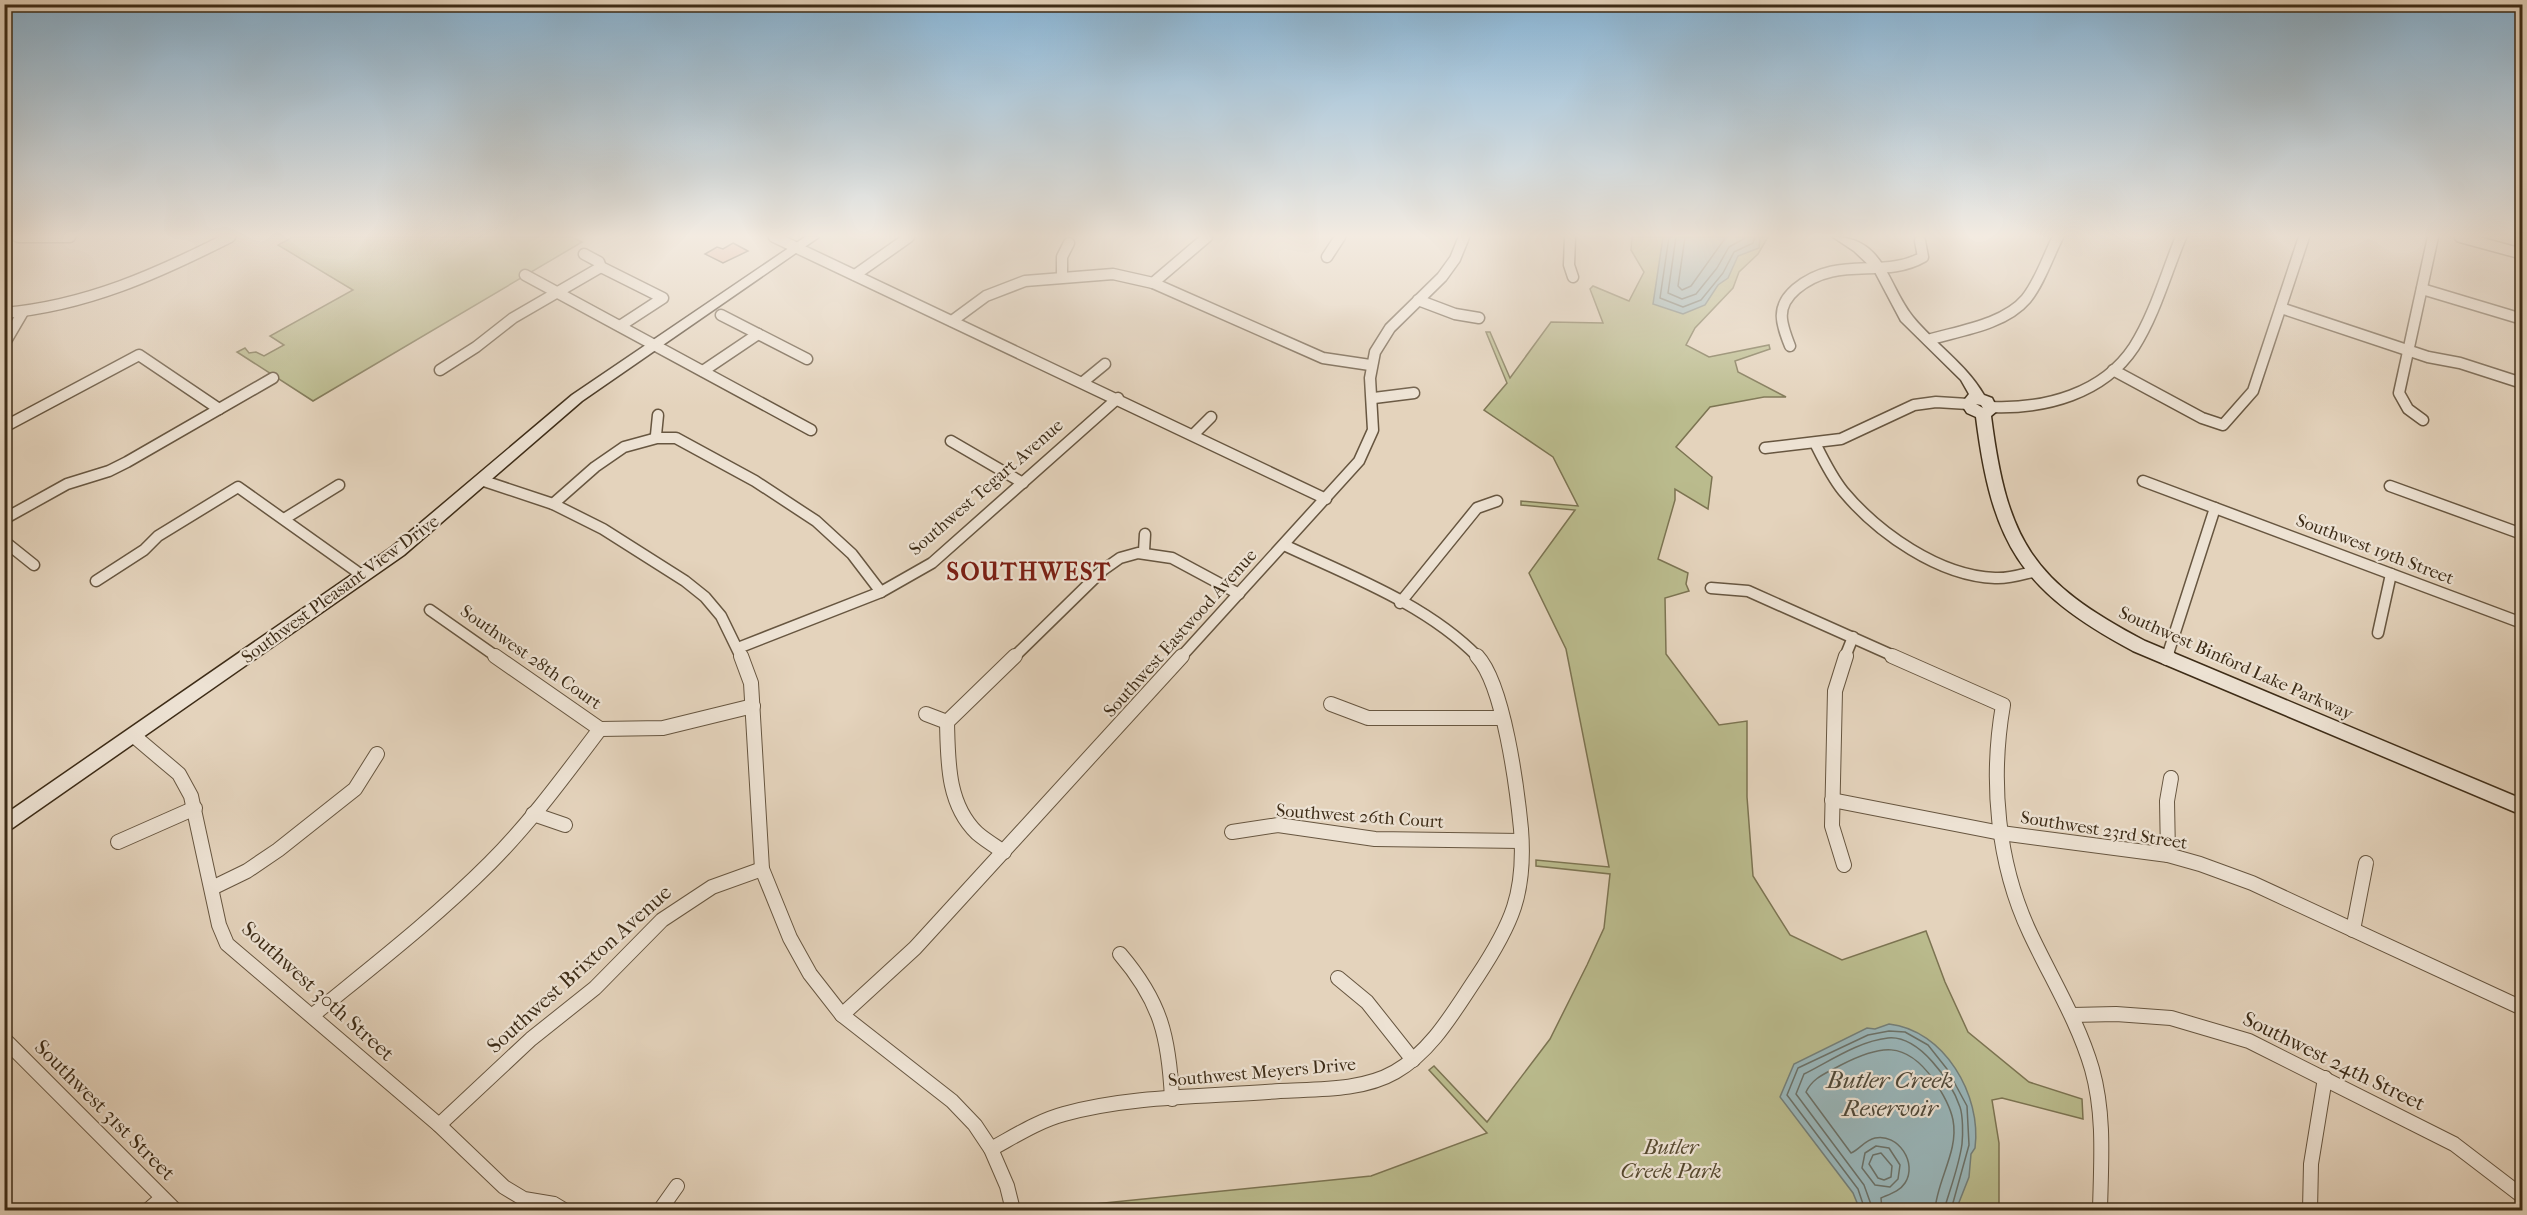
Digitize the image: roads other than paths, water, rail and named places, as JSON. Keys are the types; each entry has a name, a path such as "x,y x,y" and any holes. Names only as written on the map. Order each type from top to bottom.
{"main road":[{"name":"Southwest Pleasant View Drive","path":"4,826 423,532 563,408 729,294"},
{"name":"Southwest Binford Lake Parkway","path":"1894,294 1902,312 1966,376 1980,405 2004,519 2013,540 2036,571 2066,600 2121,637 2167,658 2523,807"}],"street":[{"path":"4,313 23,312 63,304 97,294"},
{"path":"440,370 476,347 513,318 553,294"},
{"path":"559,294 811,430"},
{"path":"620,326 663,298 654,294"},
{"path":"894,294 1118,398 1326,499"},
{"path":"952,321 991,294"},
{"path":"1175,294 1323,358 1370,365 1387,333 1424,294"},
{"path":"1790,346 1779,313 1782,302 1791,294"},
{"path":"1928,340 1985,324 2019,306 2029,294"},
{"path":"1765,448 1815,443 1852,434 1914,405 1936,402 2018,409 2043,405 2080,392 2113,370 2137,342 2157,294"},
{"path":"2113,370 2202,418 2223,425 2253,391 2286,294"},
{"path":"2421,294 2399,393 2408,409 2423,420"},
{"path":"2438,294 2523,319"},
{"path":"1418,300 1455,315 1479,318"},
{"path":"2281,308 2407,350 2523,383"},
{"path":"6,341 23,312"},
{"path":"721,315 807,359"},
{"path":"703,371 758,334"},
{"path":"4,427 138,354 219,409"},
{"path":"1083,382 1105,364"},
{"name":"Southwest Eastwood Avenue","path":"842,1015 915,948 1326,499 1367,451 1374,432 1374,398 1370,365"},
{"path":"4,519 67,484 109,471 127,462 273,378"},
{"path":"1374,398 1414,393"},
{"name":"Southwest Tegart Avenue","path":"738,648 881,592 932,563 1118,398"},
{"path":"656,435 658,415"},
{"path":"1193,435 1211,417"},
{"path":"554,504 616,451 630,443 656,435 687,442 788,499 823,527 858,560 881,592"},
{"path":"951,441 1023,483"},
{"path":"1815,443 1835,481 1854,504 1869,518 1908,545 1961,571 1978,576 2015,576 2036,571"},
{"path":"481,480 554,504 603,529 685,581 705,597 721,616 738,648 751,683 762,869 790,938 810,974 842,1015 952,1101 975,1125 991,1149 1007,1186 1013,1210"},
{"name":"Southwest 19th Street","path":"2143,481 2523,623"},
{"path":"284,519 339,485"},
{"path":"2390,486 2523,534"},
{"path":"96,581 144,550 158,536 238,487 363,576"},
{"path":"1400,603 1477,508 1497,501"},
{"path":"2167,658 2215,508"},
{"path":"1144,551 1145,534"},
{"path":"4,541 34,565"},
{"name":"Southwest Meyers Drive","path":"991,1149 1032,1126 1063,1114 1109,1104 1352,1086 1374,1081 1413,1060 1439,1031 1507,924 1519,897 1521,841 1494,686 1479,656 1456,636 1400,603 1284,545"},
{"path":"1004,852 977,833 963,816 954,797 948,762 947,722 1109,564 1124,555 1144,551 1173,559 1239,594"},
{"path":"2378,633 2391,574"},
{"path":"1711,588 1749,591 2003,705 1997,729 1996,752 2001,833 2019,908 2072,1015 2092,1070 2099,1103 2100,1210"},
{"name":"Southwest 28th Court","path":"430,610 600,729 663,728 753,706"},
{"path":"1844,865 1832,826 1835,691 1838,675 1853,638"},
{"path":"1331,704 1368,718 1500,718"},
{"path":"926,714 947,722"},
{"path":"313,1015 463,889 533,814 600,729"},
{"name":"Southwest 30th Street","path":"134,736 179,774 187,785 195,808 219,925 227,944 313,1015 439,1125 504,1187 524,1199 554,1204 564,1210"},
{"path":"212,888 247,871 278,850 355,789 377,754"},
{"path":"2168,855 2167,801 2171,778"},
{"name":"Southwest 23rd Street","path":"1832,800 2001,833 2168,855 2252,883 2523,1008"},
{"path":"118,842 195,808"},
{"path":"533,814 565,825"},
{"name":"Southwest 26th Court","path":"1232,832 1278,825 1376,839 1521,841"},
{"path":"2353,930 2366,863"},
{"name":"Southwest Brixton Avenue","path":"439,1125 531,1039 595,988 662,920 712,886 762,869"},
{"path":"1120,954 1149,987 1162,1017 1171,1068 1172,1099"},
{"path":"1338,978 1367,1002 1413,1060"},
{"name":"Southwest 24th Street","path":"2072,1015 2152,1016 2210,1027 2269,1049 2454,1144 2523,1196"},
{"name":"Southwest 31st Street","path":"4,1039 175,1210"},
{"path":"2310,1210 2311,1164 2325,1078"},
{"path":"660,1210 677,1185"},
{"path":"148,1210 162,1198"}],"water":[{"path":"1655,294 1712,294 1705,305 1683,314 1653,304"},
{"name":"Butler Creek Reservoir","path":"1889,1024 1909,1029 1927,1038 1955,1068 1965,1087 1976,1128 1975,1148 1971,1154 1969,1177 1956,1210 1860,1210 1853,1193 1780,1097 1794,1064 1867,1028 1875,1029"}],"district":[{"name":"SOUTHWEST","path":"1029,572"}],"park label":[{"name":"Butler Creek Park","path":"1671,1159"}]}
